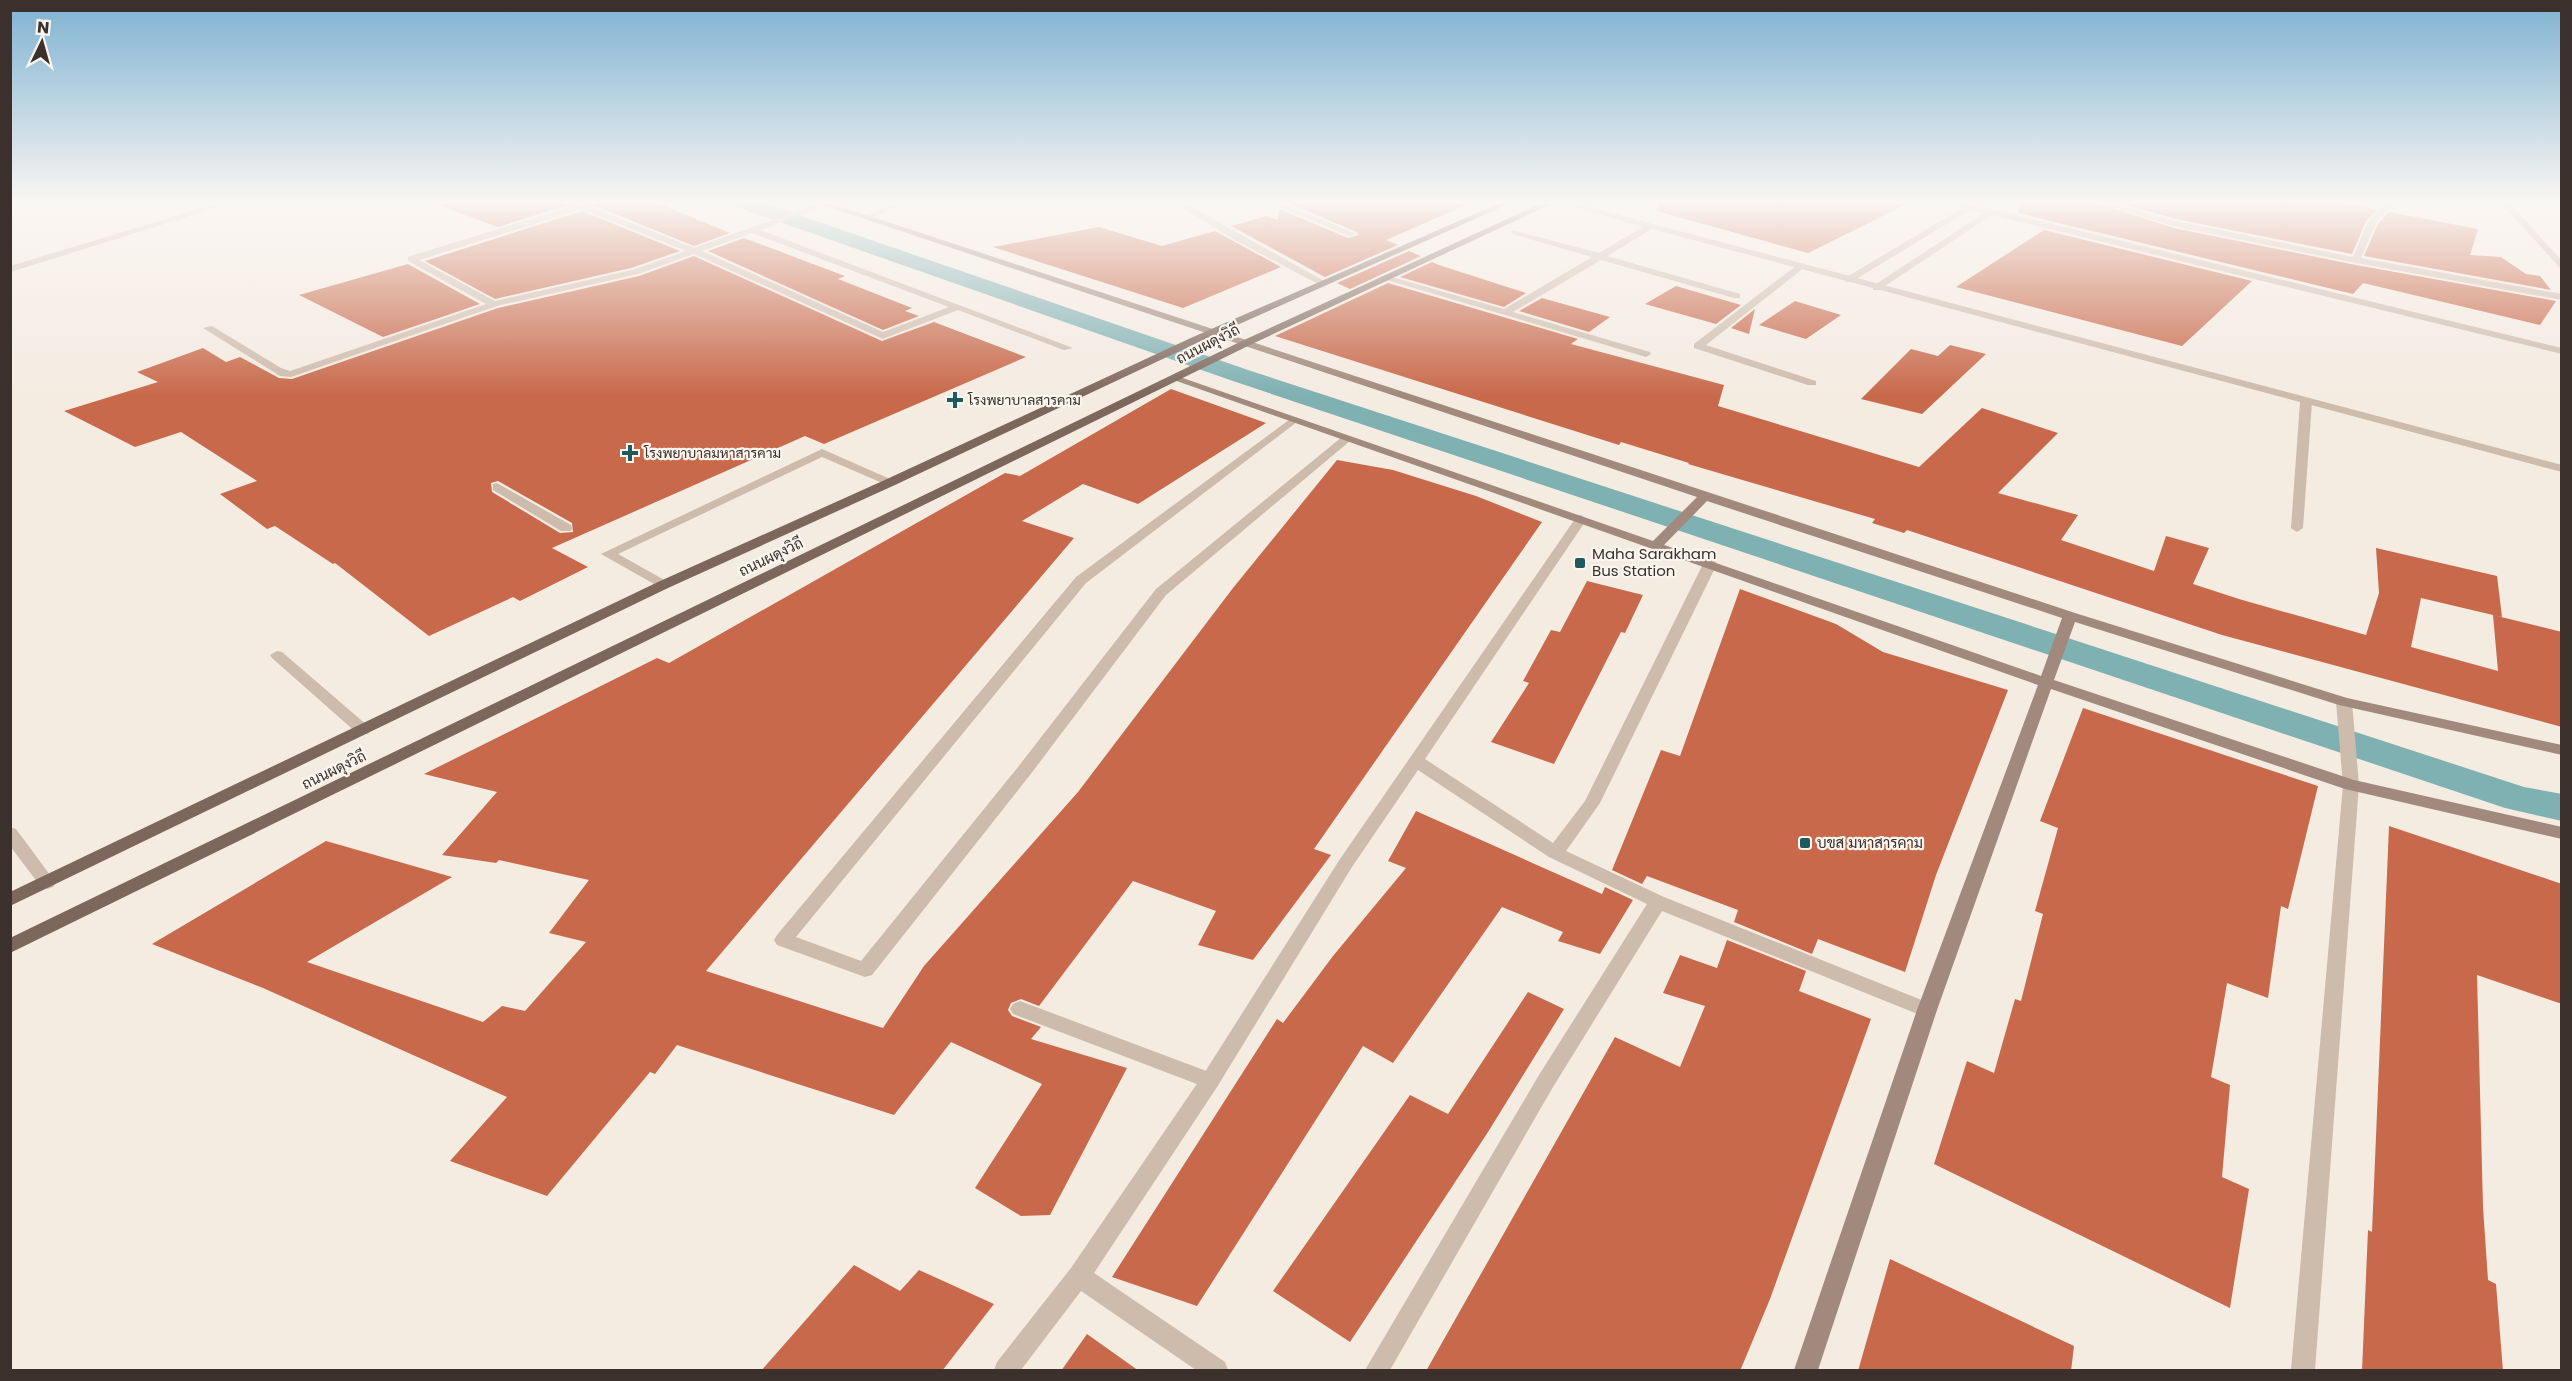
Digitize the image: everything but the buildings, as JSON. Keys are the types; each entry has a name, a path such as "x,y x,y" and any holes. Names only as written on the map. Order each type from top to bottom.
{"main road":[{"name":"ถนนผดุงวิถี","path":"10,900 663,585 891,482 1197,339 1359,267"},
{"name":"ถนนผดุงวิถี","path":"10,946 1248,342 1408,267"}],"street":[{"path":"427,267 494,304"},
{"path":"208,328 284,374 291,374 494,304 626,274 645,267"},
{"path":"731,267 883,336 957,307"},
{"path":"855,267 1068,348"},
{"path":"1020,267 2070,616 2344,702 2562,750"},
{"path":"1294,267 1323,283"},
{"path":"1505,313 1583,267"},
{"path":"1637,267 1737,296"},
{"path":"1799,267 1698,346 1812,383"},
{"path":"1802,267 2562,469"},
{"path":"1848,280 1869,267"},
{"path":"1876,288 1907,267"},
{"path":"2219,267 2562,351"},
{"path":"2397,267 2562,297"},
{"path":"1385,278 1646,354"},
{"path":"1176,379 1658,545 2047,683 2351,786 2562,833"},
{"path":"2298,528 2306,402"},
{"path":"1293,420 1081,580 783,940 865,970 1024,771 1161,592 1346,439"},
{"path":"663,585 608,554 822,453 891,482"},
{"path":"497,487 566,528"},
{"path":"1658,545 1705,496"},
{"path":"1006,1371 1079,1276 1210,1081 1346,863 1581,519"},
{"path":"1555,853 1592,803 1710,564"},
{"path":"1806,1371 1928,1010 2070,616"},
{"path":"277,655 363,730"},
{"path":"2303,1371 2351,786 2344,702"},
{"path":"1416,761 1555,853 1658,903 1928,1010"},
{"path":"10,833 47,883"},
{"path":"1377,1371 1546,1081 1658,903"},
{"path":"1020,1009 1210,1081"},
{"path":"1079,1276 1216,1371"}],"waterway":[{"path":"930,267 1242,376 2519,799 2562,808"}],"place":[{"name":"โรงพยาบาลสารคาม","path":"955,400"},
{"name":"โรงพยาบาลมหาสารคาม","path":"630,453"},
{"name":"Maha Sarakham Bus Station","path":"1580,563"},
{"name":"บขส มหาสารคาม","path":"1805,843"}]}
